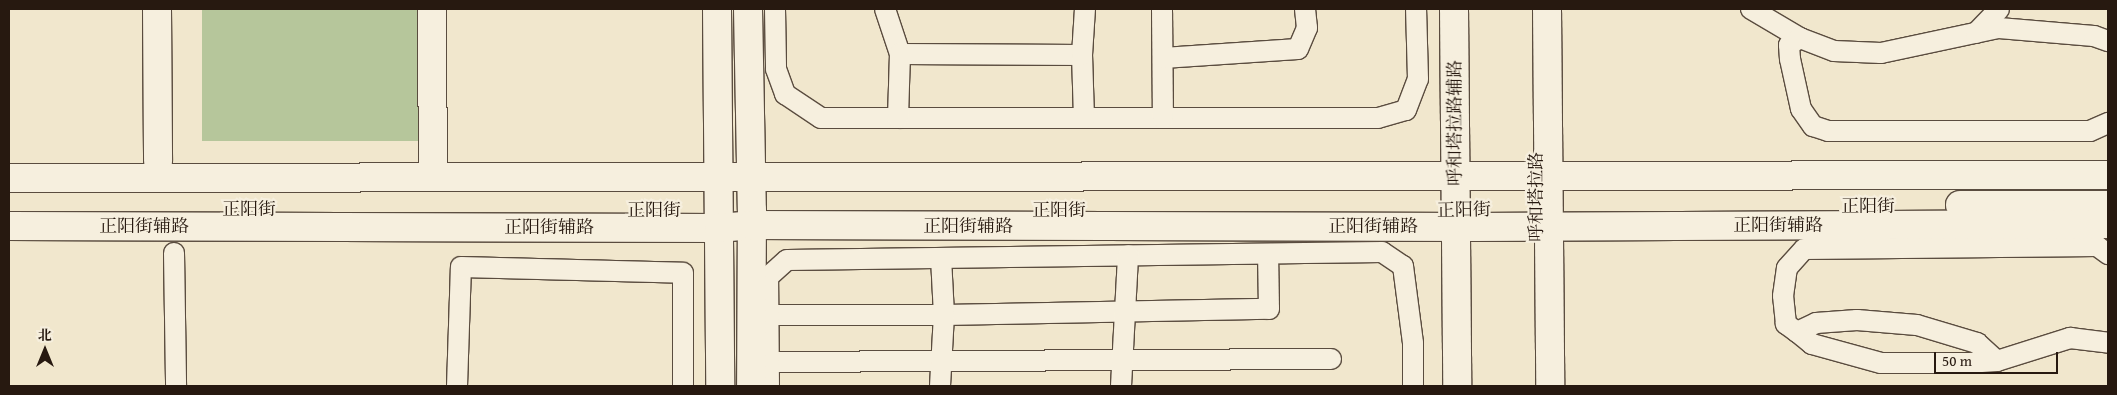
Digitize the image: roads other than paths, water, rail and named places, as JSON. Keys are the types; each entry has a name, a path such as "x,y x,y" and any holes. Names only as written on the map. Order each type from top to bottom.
{"main road":[{"path":"157,9 158,161"},
{"path":"432,9 433,170"},
{"path":"717,9 720,386"},
{"path":"748,9 752,218 751,386"},
{"name":"呼和塔拉路辅路","path":"1454,9 1464,218 1457,386"},
{"path":"1463,170 1471,9"},
{"name":"呼和塔拉路","path":"1535,9 1542,168 1537,386"},
{"path":"1542,168 1547,9"},
{"path":"9,178 433,170 1463,170 2108,159"},
{"path":"9,160 158,161 433,170"},
{"path":"1542,168 2108,175"},
{"name":"正阳街","path":"9,209 719,219 1464,218 2108,204"},
{"path":"1542,216 1550,386"},
{"name":"正阳街辅路","path":"1542,216 2108,224"},
{"path":"1464,218 1472,386"},
{"name":"正阳街辅路","path":"9,226 719,219"}],"street":[{"path":"775,9 776,69 785,94 821,118 1378,118 1406,110 1418,79 1416,9"},
{"path":"885,9 900,54 898,118"},
{"path":"1084,118 1082,55 1085,9"},
{"path":"1162,9 1163,118"},
{"path":"1162,58 1298,50 1307,28 1304,9"},
{"path":"1751,9 1800,38 1834,51 1881,53 1998,28 2094,36 2108,41"},
{"path":"1976,33 1999,9"},
{"path":"1800,38 1789,45 1790,58 1802,109 1813,126 1828,131 2090,131 2108,123"},
{"path":"900,54 1082,55"},
{"path":"2108,254 2097,246 1804,249 1787,268 1782,296 1786,324 1812,344 1882,363 1970,363 1997,361 2070,338 2108,343"},
{"path":"769,386 768,278 786,260 1382,252 1403,266 1413,343 1413,386"},
{"path":"174,253 176,386"},
{"path":"768,315 944,315 1269,309 1268,254"},
{"path":"1121,386 1124,361 1128,256"},
{"path":"940,386 944,315 941,258"},
{"path":"457,386 461,267 683,272 684,386"},
{"path":"1797,332 1816,323 1857,320 1918,324 1977,343 1997,361"},
{"path":"769,362 1331,359"}]}
